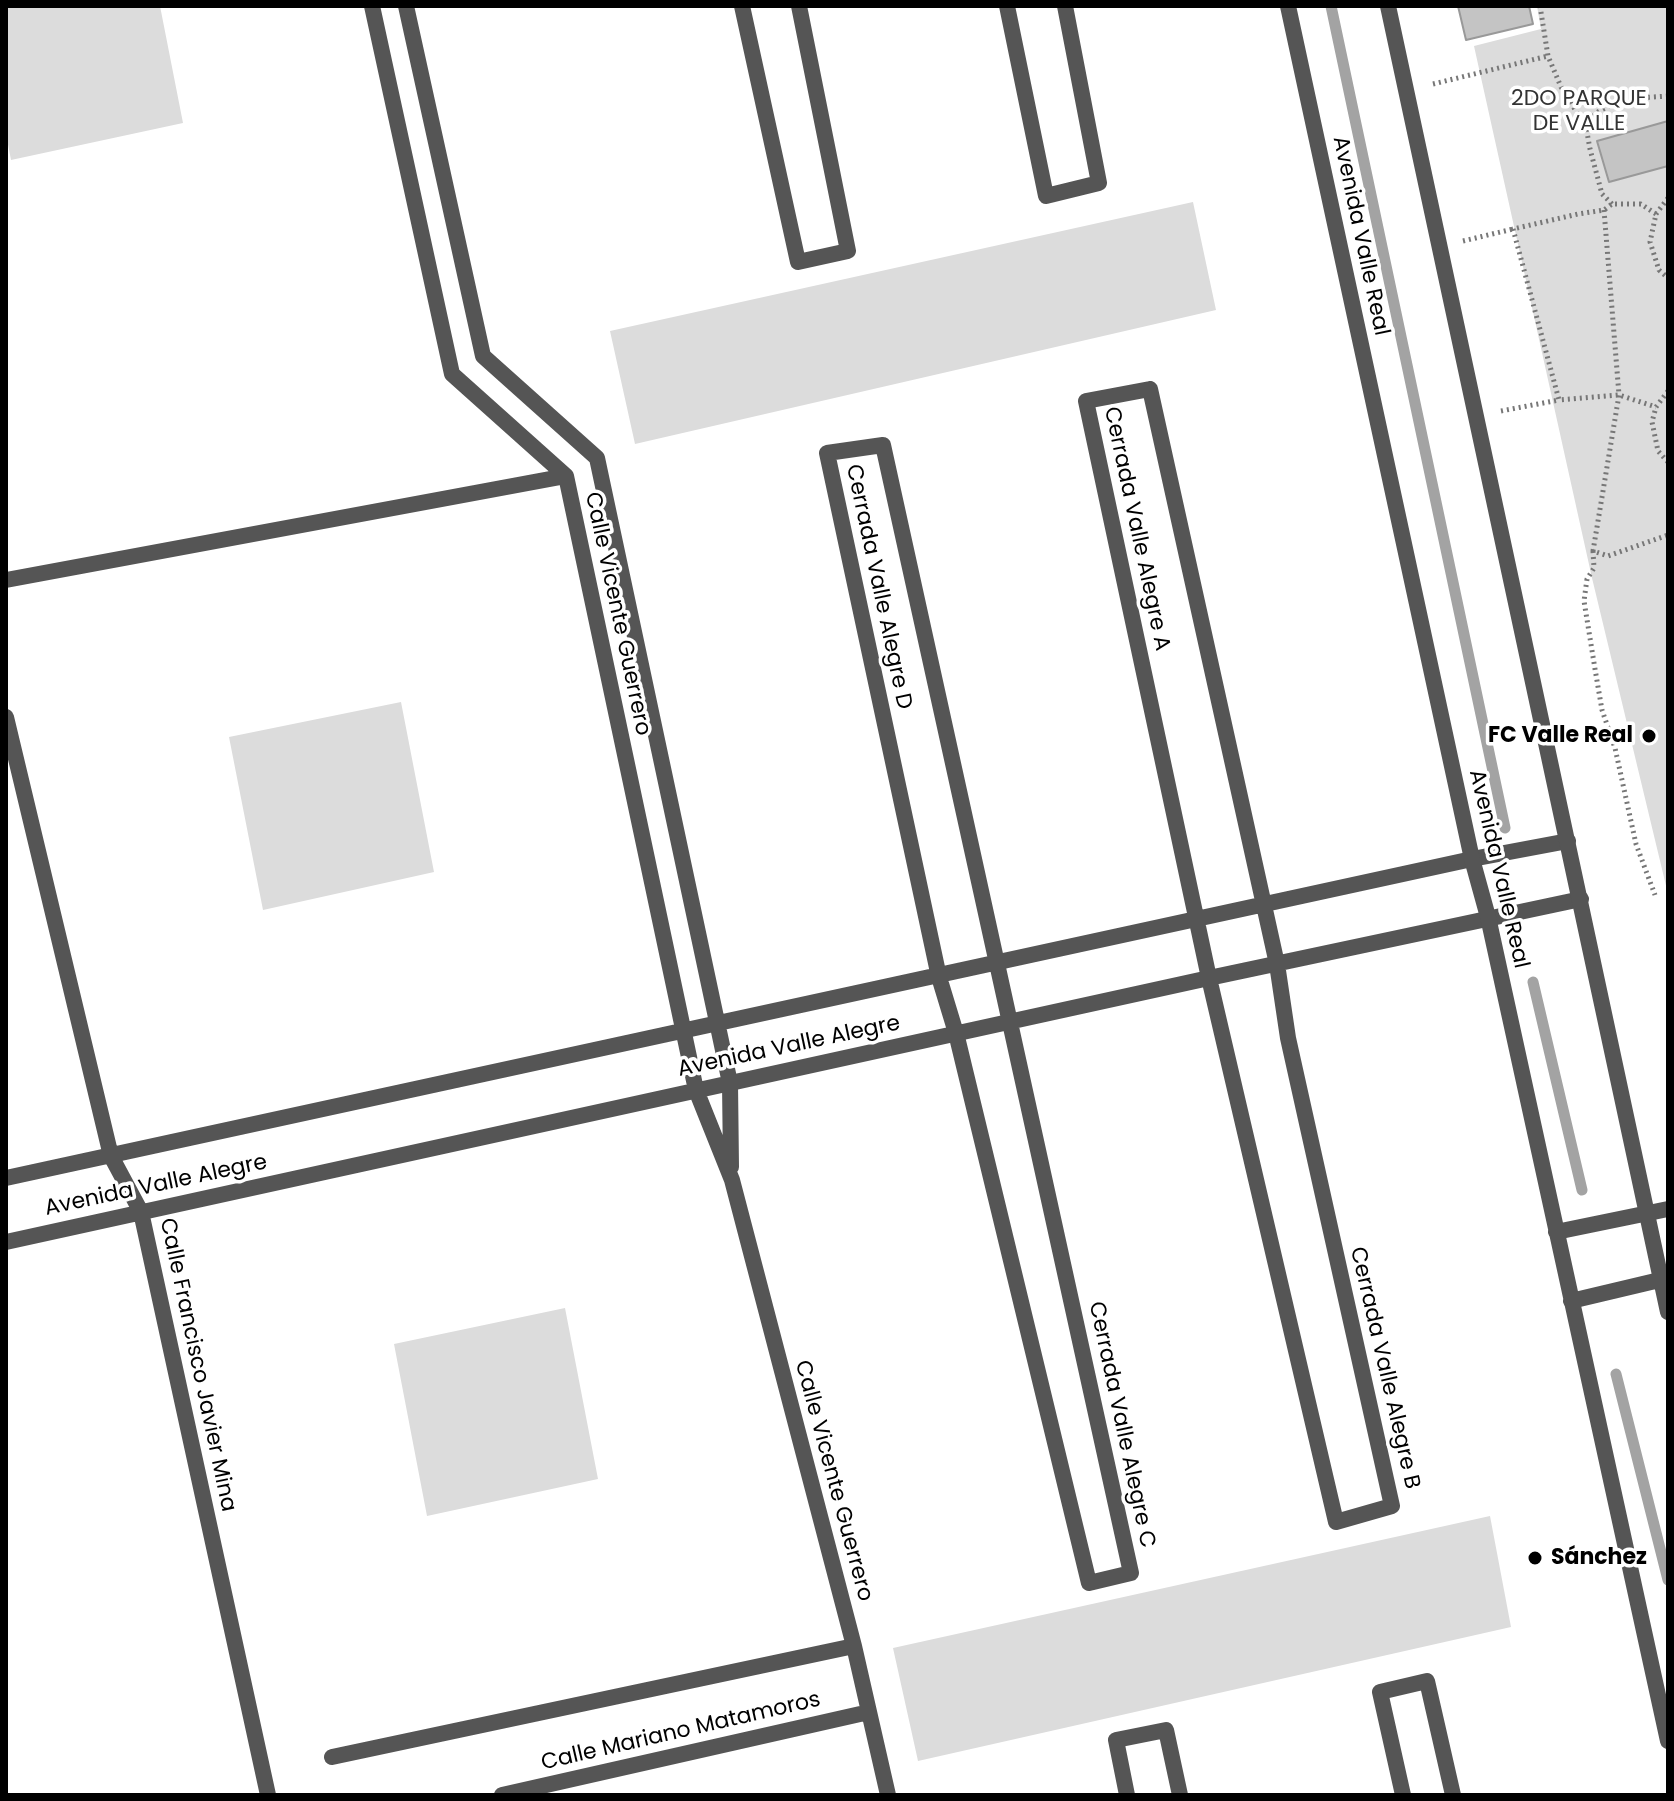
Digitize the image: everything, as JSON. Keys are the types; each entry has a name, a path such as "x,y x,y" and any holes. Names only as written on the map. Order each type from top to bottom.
{"street":[{"name":"Calle Vicente Guerrero","path":"372,6 452,374 566,476 696,1090 732,1180 854,1646 888,1795"},
{"name":"Calle Vicente Guerrero","path":"406,6 483,356 597,458 730,1083 732,1180"},
{"path":"742,6 798,262 848,251 799,6"},
{"path":"1007,6 1046,196 1099,183 1065,6"},
{"name":"Avenida Valle Real","path":"1288,6 1472,859 1488,917 1668,1741"},
{"path":"1388,6 1647,1213 1664,1279 1668,1312"},
{"name":"Cerrada Valle Alegre A","path":"1198,920 1086,401 1150,389 1263,906"},
{"name":"Cerrada Valle Alegre D","path":"939,977 827,453 883,445 997,964"},
{"path":"6,580 566,476"},
{"name":"Calle Francisco Javier Mina","path":"6,717 111,1156 141,1212 268,1795"},
{"name":"Avenida Valle Alegre","path":"6,1178 1472,859 1568,841"},
{"name":"Avenida Valle Alegre","path":"6,1242 1581,899"},
{"name":"Cerrada Valle Alegre B","path":"1198,920 1336,1522 1392,1506 1288,1038 1277,964 1263,906"},
{"name":"Cerrada Valle Alegre C","path":"939,977 956,1033 1089,1583 1131,1573 1012,1021 997,964"},
{"path":"1556,1232 1668,1209"},
{"path":"1571,1301 1664,1279"},
{"path":"332,1757 854,1646"},
{"path":"1403,1795 1380,1692 1427,1681 1453,1795"},
{"name":"Calle Mariano Matamoros","path":"502,1795 869,1712"},
{"path":"1127,1795 1116,1740 1166,1730 1180,1795"}],"path":[{"path":"1540,6 1548,56 1561,87 1586,127 1602,194 1612,204"},
{"path":"1406,91 1548,56"},
{"path":"1586,127 1596,113 1621,99 1668,96"},
{"path":"1668,198 1656,214 1650,242 1659,270 1668,278"},
{"path":"1440,247 1604,210 1612,204 1641,204 1656,214"},
{"path":"1604,210 1619,395 1593,551 1594,568 1587,579 1584,601 1597,683 1636,844 1655,895"},
{"path":"1513,229 1559,400"},
{"path":"1668,391 1656,407 1652,422 1658,451 1668,462"},
{"path":"1477,416 1559,400 1619,395 1656,407"},
{"path":"1593,551 1608,556 1668,535"}],"green space":[{"path":"6,6 160,6 183,123 11,160 6,134"},
{"name":"2DO PARQUE DE VALLE","path":"1537,6 1668,6 1668,894 1592,578 1474,46 1541,29"},
{"path":"1193,202 1216,310 635,444 610,331"},
{"path":"401,702 434,872 263,910 229,737"},
{"path":"565,1308 598,1479 427,1516 394,1344"},
{"path":"1490,1516 1511,1627 918,1761 893,1648"}],"building":[{"path":"1458,6 1529,6 1533,24 1466,40"},
{"path":"1668,121 1668,166 1609,182 1597,141"}],"waterway":[{"path":"1331,6 1505,828"},
{"path":"1533,982 1582,1190"},
{"path":"1616,1374 1668,1580"}],"place":[{"name":"FC Valle Real","path":"1649,736"},
{"name":"Sánchez","path":"1535,1558"}]}
